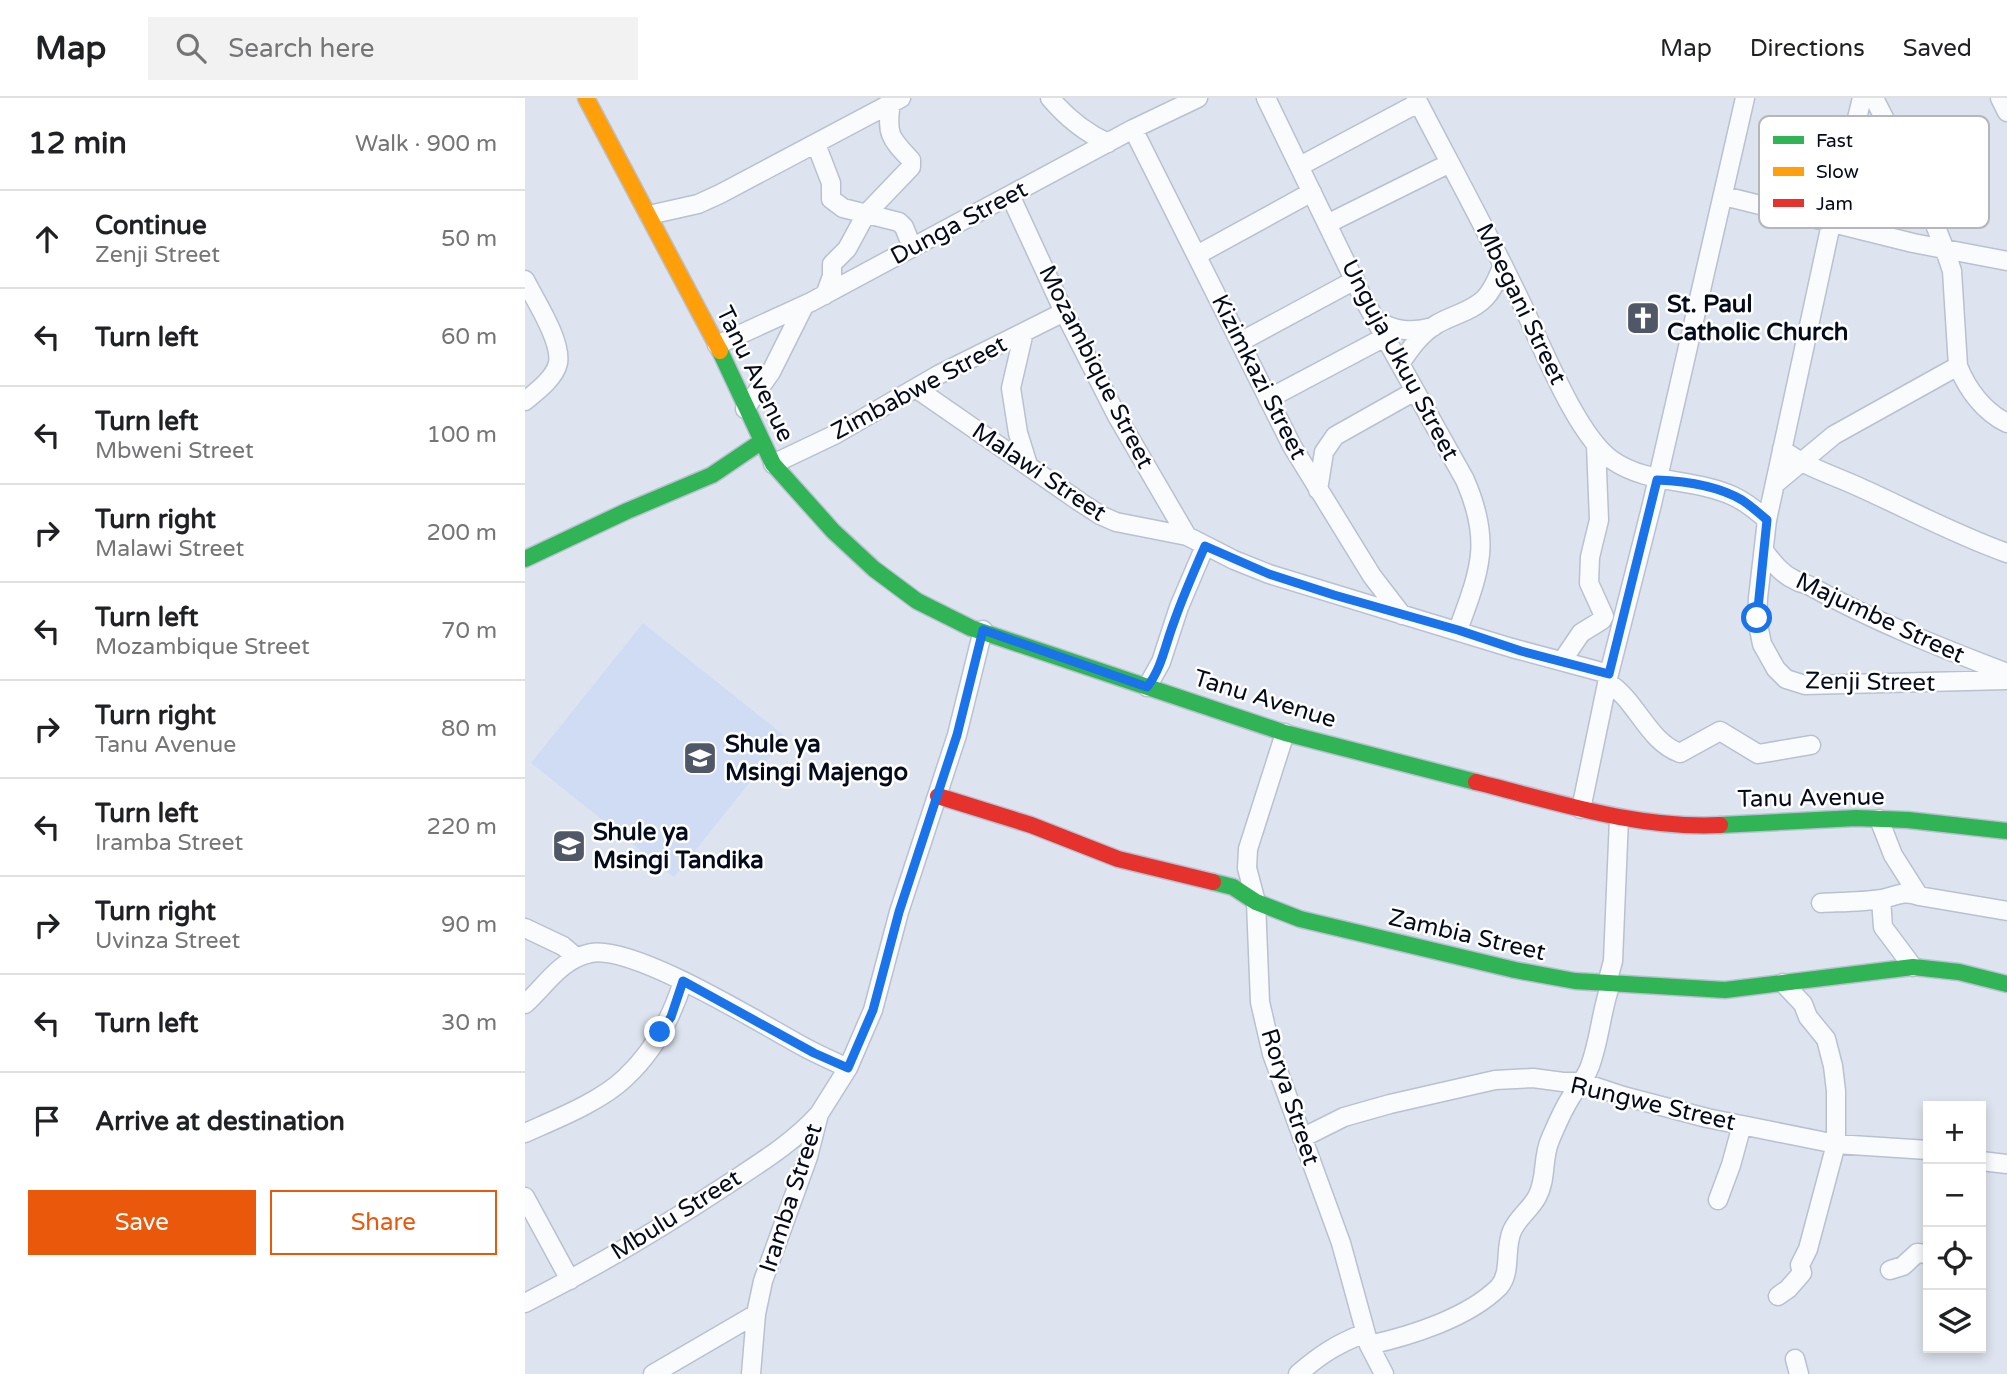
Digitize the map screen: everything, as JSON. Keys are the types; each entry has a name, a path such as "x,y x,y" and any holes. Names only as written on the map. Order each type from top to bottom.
{"street":[{"name":"Tanu Avenue","path":"586,98 717,345 773,464 832,531 874,569 917,601 971,628 1285,733 1619,818 1689,826 1777,820 1879,819 2007,831"},
{"path":"1050,98 1071,120 1108,143"},
{"name":"Dunga Street","path":"717,345 804,306 1133,129 1198,98"},
{"name":"Unguja Ukuu Street","path":"1266,98 1375,320 1465,480 1480,519 1482,545 1479,569 1458,630"},
{"path":"1581,809 1608,678 1657,480 1745,98"},
{"path":"1858,116 1862,98"},
{"path":"1874,98 1883,116"},
{"path":"2000,98 2007,112"},
{"path":"649,215 698,204 896,101"},
{"path":"825,295 832,276 832,264 847,248 866,214 912,166 911,160 889,134 888,118 896,101"},
{"path":"1300,166 1417,101"},
{"name":"Mbegani Street","path":"1417,101 1503,265 1575,415 1596,445 1620,465 1657,480 1693,484 1731,495 1742,500 1767,520"},
{"name":"Kizimkazi Street","path":"1133,129 1268,399 1318,490 1372,576 1402,615"},
{"path":"816,144 831,183 831,199 843,208 899,222 904,226 912,247"},
{"path":"1327,224 1450,163"},
{"path":"1197,255 1312,192"},
{"name":"Mozambique Street","path":"1010,195 1064,312 1117,416 1188,536"},
{"path":"1724,196 1759,205"},
{"path":"1764,551 1767,520 1830,228"},
{"path":"1848,228 2007,261"},
{"path":"1936,228 1952,271 1958,366 1976,398 2007,423"},
{"path":"1400,364 1413,345 1433,327 1479,304 1492,289 1503,265"},
{"path":"525,280 554,339 558,366 540,389 525,401"},
{"path":"1240,342 1355,281"},
{"path":"745,409 771,372 804,306"},
{"name":"Zimbabwe Street","path":"773,464 836,434 1064,312"},
{"path":"1375,320 1403,331 1433,327"},
{"path":"1024,332 1011,388 1018,433 1028,465"},
{"path":"1268,399 1385,337"},
{"path":"1775,484 1846,428 1958,366"},
{"name":"Malawi Street","path":"917,389 1100,516 1116,522 1188,536 1269,574 1562,661 1608,678 1624,693 1665,747 1680,753 1720,731 1758,754 1811,745"},
{"path":"1318,490 1324,452 1335,436 1415,391"},
{"path":"525,559 712,475 761,442"},
{"path":"1562,661 1581,633 1604,616 1588,583 1590,557 1599,520 1596,445"},
{"path":"1782,449 1803,463 2007,553"},
{"path":"1147,687 1161,662 1173,624 1205,546"},
{"name":"Majumbe Street","path":"1764,551 1778,568 1795,580 1840,603 1878,622 2007,673"},
{"name":"Zenji Street","path":"1764,551 1757,618 1762,644 1776,669 1786,678 1805,685 2007,680"},
{"name":"Iramba Street","path":"751,1374 756,1314 764,1281 808,1157 819,1114 848,1068 873,1010 899,912 957,735 983,630"},
{"name":"Rorya Street","path":"1285,733 1248,849 1247,868 1257,902 1260,1002 1272,1054 1341,1243 1367,1339 1384,1374"},
{"name":"Zambia Street","path":"938,796 1031,825 1118,859 1223,883 1257,902 1300,919 1514,970 1575,981 1725,990 1913,967 1959,972 2007,984"},
{"path":"1298,1374 1338,1343 1367,1339 1387,1341 1460,1314 1499,1286 1507,1270 1506,1251 1510,1234 1538,1196 1544,1177 1548,1143 1569,1100 1586,1076 1595,1051 1613,961 1619,818"},
{"path":"1879,819 1893,855 1919,896"},
{"path":"1821,903 1881,899 1900,892 2007,911"},
{"path":"1881,899 1883,927 1913,967"},
{"path":"525,928 563,946 577,958"},
{"path":"525,1004 563,965 577,958 594,953 622,956 683,981 814,1053 848,1068"},
{"path":"525,1133 606,1093 625,1079 671,1017 683,981"},
{"path":"1778,1296 1802,1273 1800,1265 1808,1249 1836,1144 1836,1091 1826,1039 1808,1017 1803,1004 1783,983"},
{"name":"Rungwe Street","path":"1302,1138 1344,1117 1481,1083 1514,1078 1581,1082 1623,1096 1742,1125 1836,1144 1923,1150"},
{"name":"Mbulu Street","path":"525,1303 676,1218 769,1156 819,1114"},
{"path":"1718,1200 1742,1125"},
{"path":"1986,1162 2007,1164"},
{"path":"525,1197 570,1280"},
{"path":"1890,1270 1903,1266 1917,1253 1923,1254"},
{"path":"653,1374 756,1314"}],"shaded area":[{"path":"643,623 786,737 674,877 531,763"}],"traffic: fast":[{"path":"720,351 773,464 833,531 874,569 917,601 971,628 1285,733 1476,782"},
{"path":"525,559 712,475 761,442"},
{"path":"1720,825 1856,818 1908,820 2007,831"},
{"path":"1213,882 1233,887 1256,902 1300,919 1515,970 1575,981 1725,990 1913,967 1959,972 2007,984"}],"traffic: slow":[{"path":"586,98 720,351"}],"traffic: jam":[{"path":"1476,782 1597,813 1658,823 1720,825"},
{"path":"938,796 1031,825 1118,859 1213,882"}],"place":[{"name":"St. Paul Catholic Church","path":"1643,318"},
{"name":"Shule ya Msingi Majengo","path":"700,758"},
{"name":"Shule ya Msingi Tandika","path":"569,846"}],"route":[{"path":"660,1032 671,1017 683,981 814,1053 848,1068 873,1010 899,912 957,735 983,630 1147,687 1161,662 1173,624 1205,546 1269,574 1334,595 1521,651 1609,674 1657,480 1673,480 1731,495 1742,500 1767,520 1757,618"}]}
